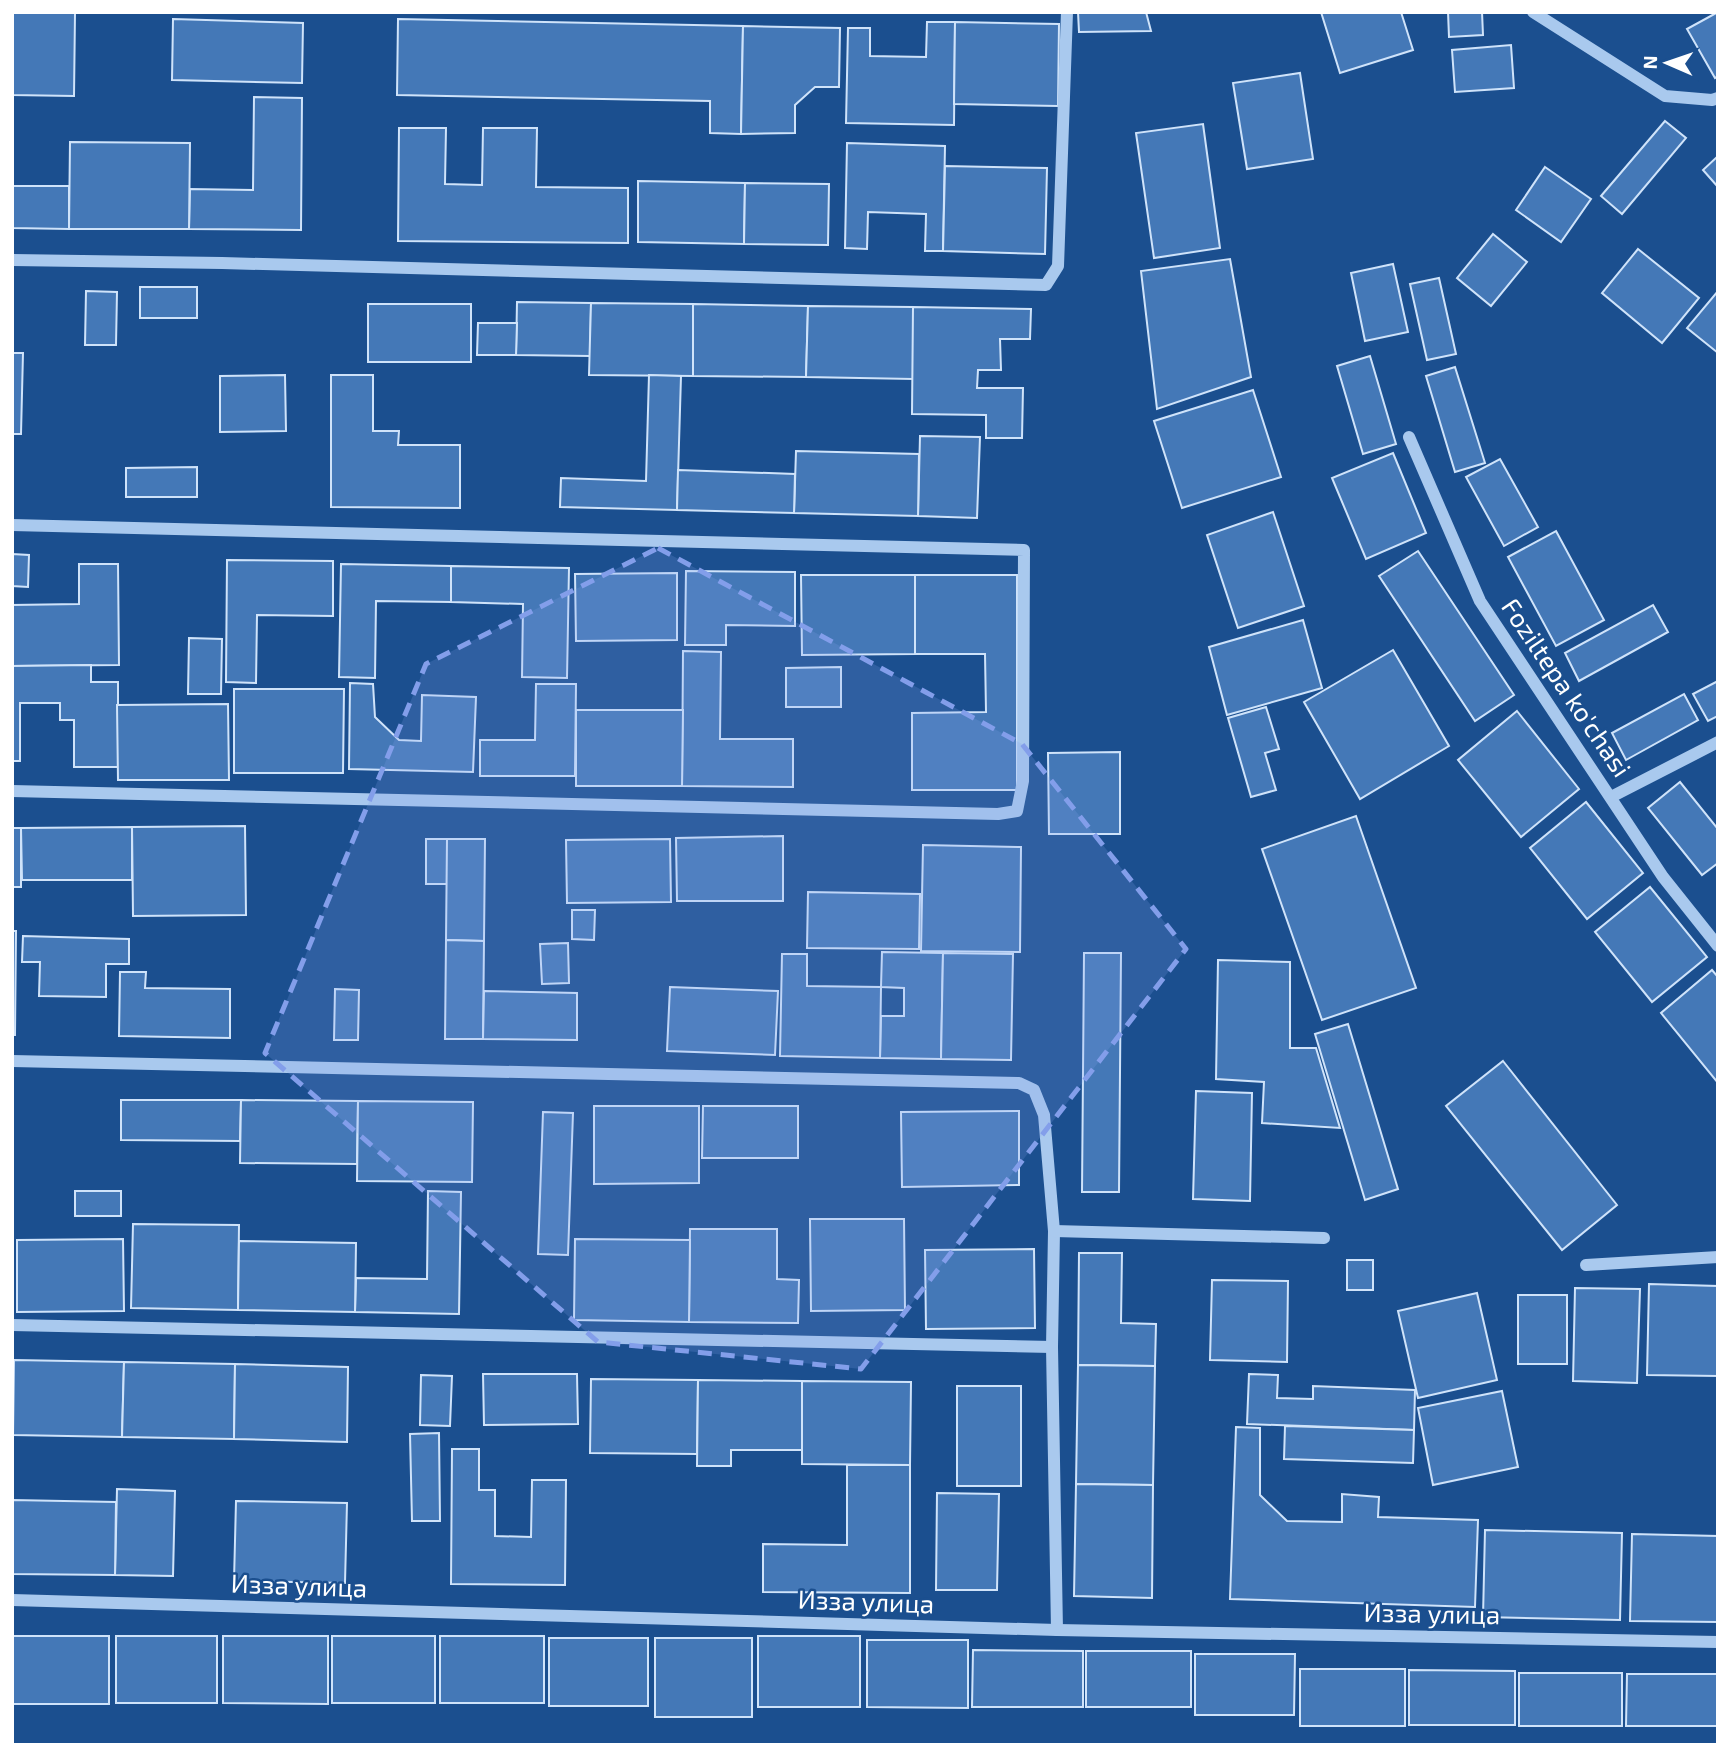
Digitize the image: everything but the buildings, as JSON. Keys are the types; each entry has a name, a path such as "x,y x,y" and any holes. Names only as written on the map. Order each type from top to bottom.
{"street":[{"path":"12,260 1046,285 1058,266 1067,12"},
{"path":"1533,12 1665,96 1712,100 1718,98"},
{"name":"Foziltepa ko'chasi","path":"1409,437 1480,601 1664,877 1718,946"},
{"path":"12,524 1024,550 1023,781 1017,811 970,814 12,792"},
{"path":"1611,797 1718,742"},
{"path":"12,1061 1019,1083 1034,1090 1044,1115 1054,1231 1052,1347 1057,1630"},
{"path":"1054,1231 1324,1238"},
{"path":"1586,1265 1718,1257"},
{"path":"12,1325 1052,1347"},
{"name":"Изза улица","path":"12,1600 1057,1630 1718,1642"}],"highlighted area":[{"path":"658,548 1022,744 1186,949 861,1369 598,1342 265,1053 426,664"}]}
